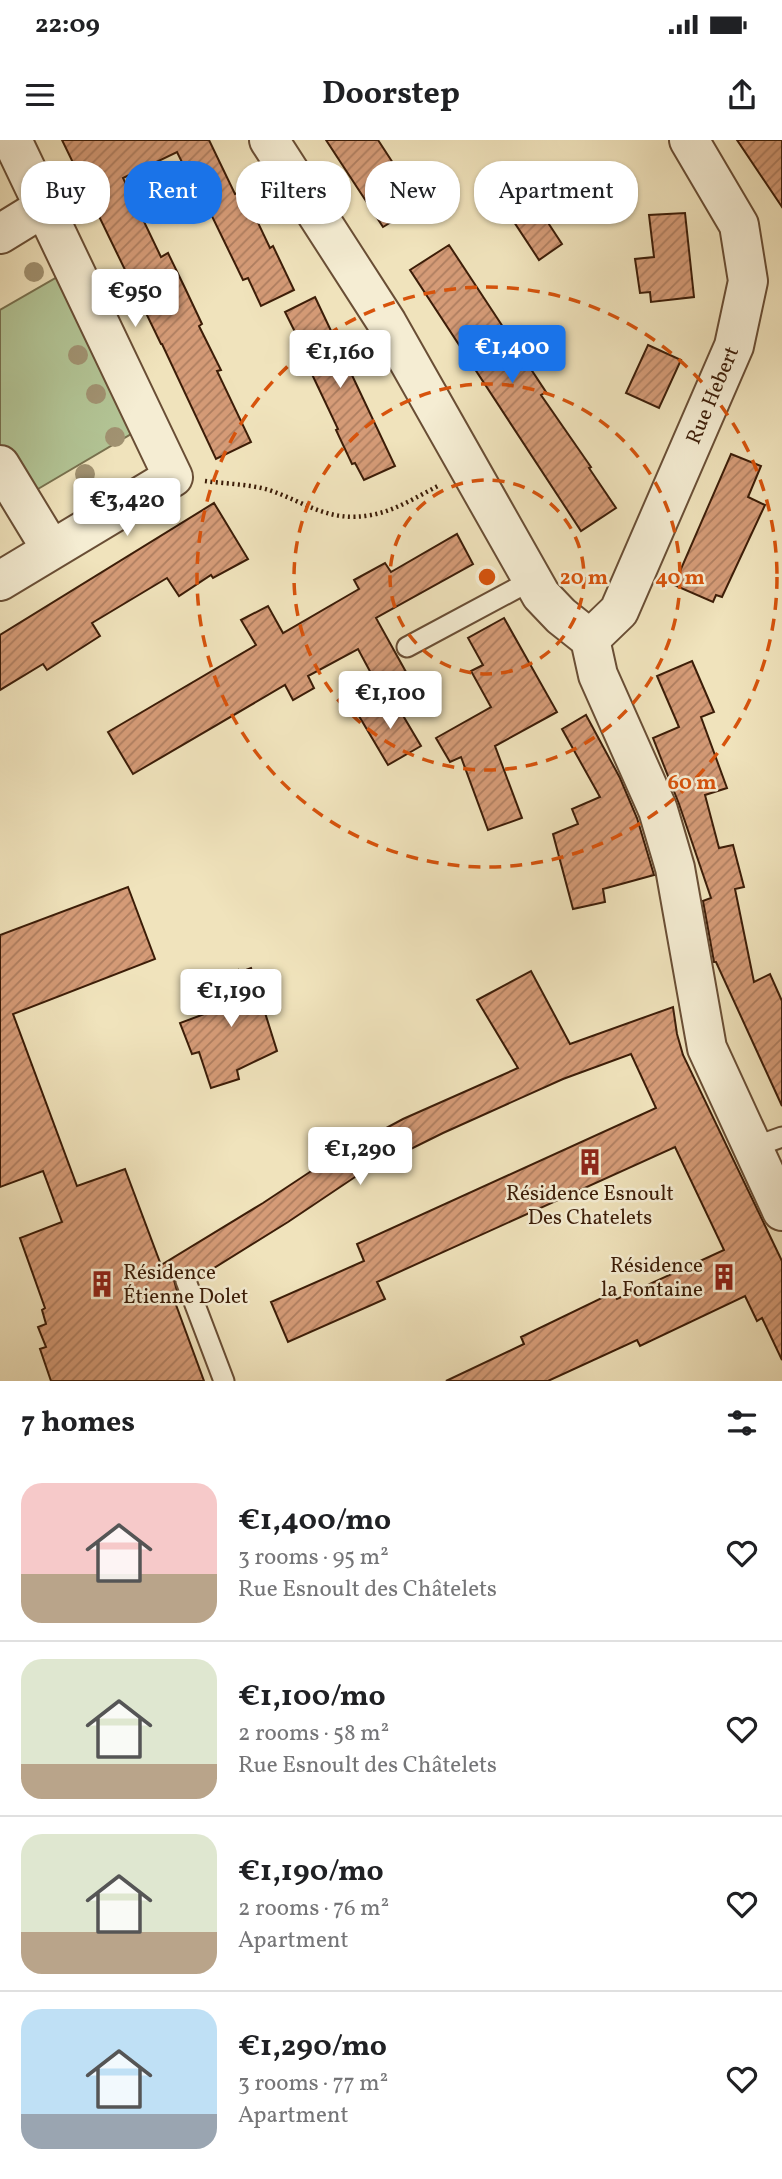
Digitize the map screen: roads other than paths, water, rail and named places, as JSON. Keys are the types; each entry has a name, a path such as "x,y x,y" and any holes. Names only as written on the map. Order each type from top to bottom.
{"street":[{"path":"12,140 22,161"},
{"path":"269,140 387,323 541,595 561,616 590,639 598,675 658,810 675,868 707,1048 767,1143 782,1212"},
{"name":"Rue Hebert","path":"590,639 618,611 624,598 734,346 748,281 739,225 689,140"},
{"path":"0,234 21,221"},
{"path":"0,581 173,477 52,224"},
{"path":"0,465 51,549"}],"lane":[{"path":"407,648 532,580"},
{"path":"186,1281 224,1381"}],"place":[{"name":"Résidence Esnoult Des Chatelets","path":"590,1162"},
{"name":"Résidence la Fontaine","path":"724,1277"},
{"name":"Résidence Étienne Dolet","path":"102,1284"}]}
